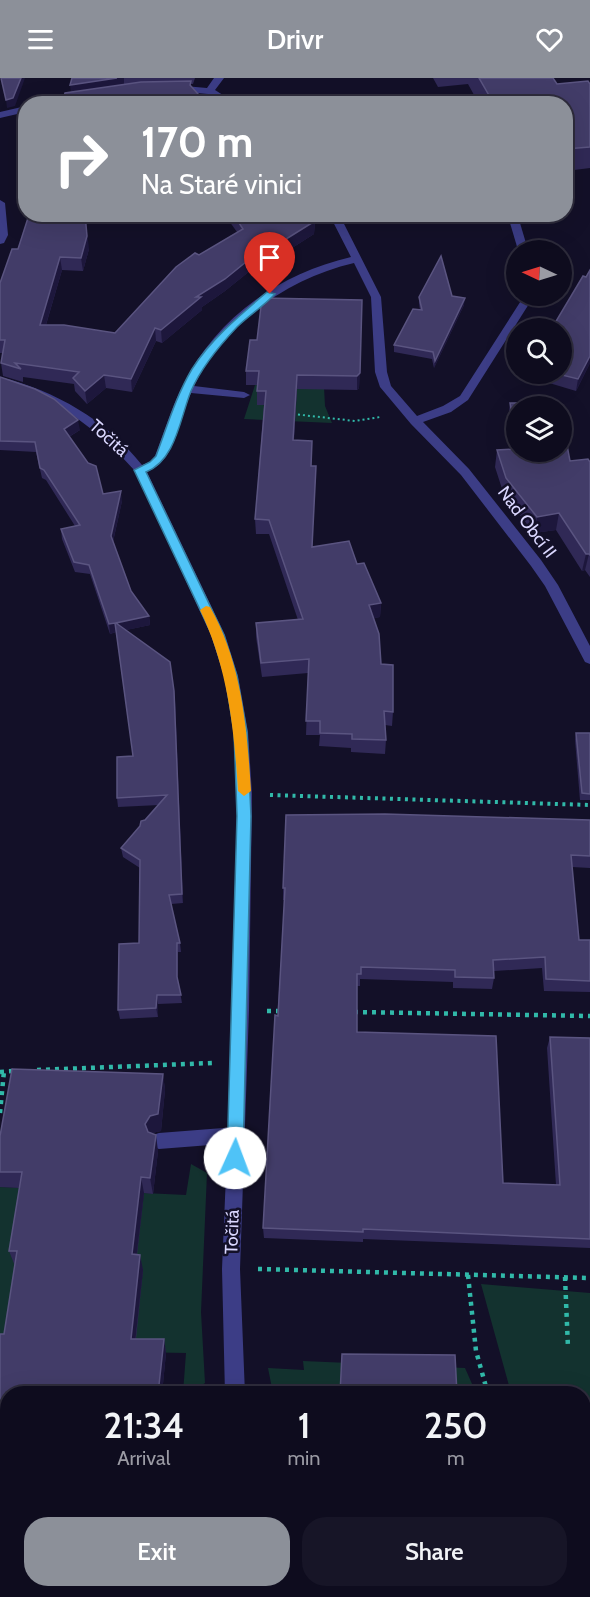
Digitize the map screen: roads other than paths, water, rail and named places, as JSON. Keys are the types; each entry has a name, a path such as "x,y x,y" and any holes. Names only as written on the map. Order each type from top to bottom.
{"street":[{"path":"210,91 219,78"},
{"path":"160,88 210,91 219,96"},
{"path":"0,115 18,111"},
{"path":"0,203 3,235 0,242"},
{"name":"Nad Obcí II","path":"337,222 373,289 378,306 383,379 391,396 465,472 536,563 551,585 590,659"},
{"path":"515,223 520,240"},
{"path":"140,470 153,465 161,457 187,389 198,368 224,335 260,301 280,287 307,273 357,260"},
{"path":"415,421 447,409 464,398 523,306"},
{"name":"Točitá","path":"0,380 45,395 78,412 128,453 140,470 221,644 231,676 241,732 244,794 240,1010 231,1269 235,1386"},
{"path":"187,389 244,395"},
{"path":"159,1141 236,1136"}]}
